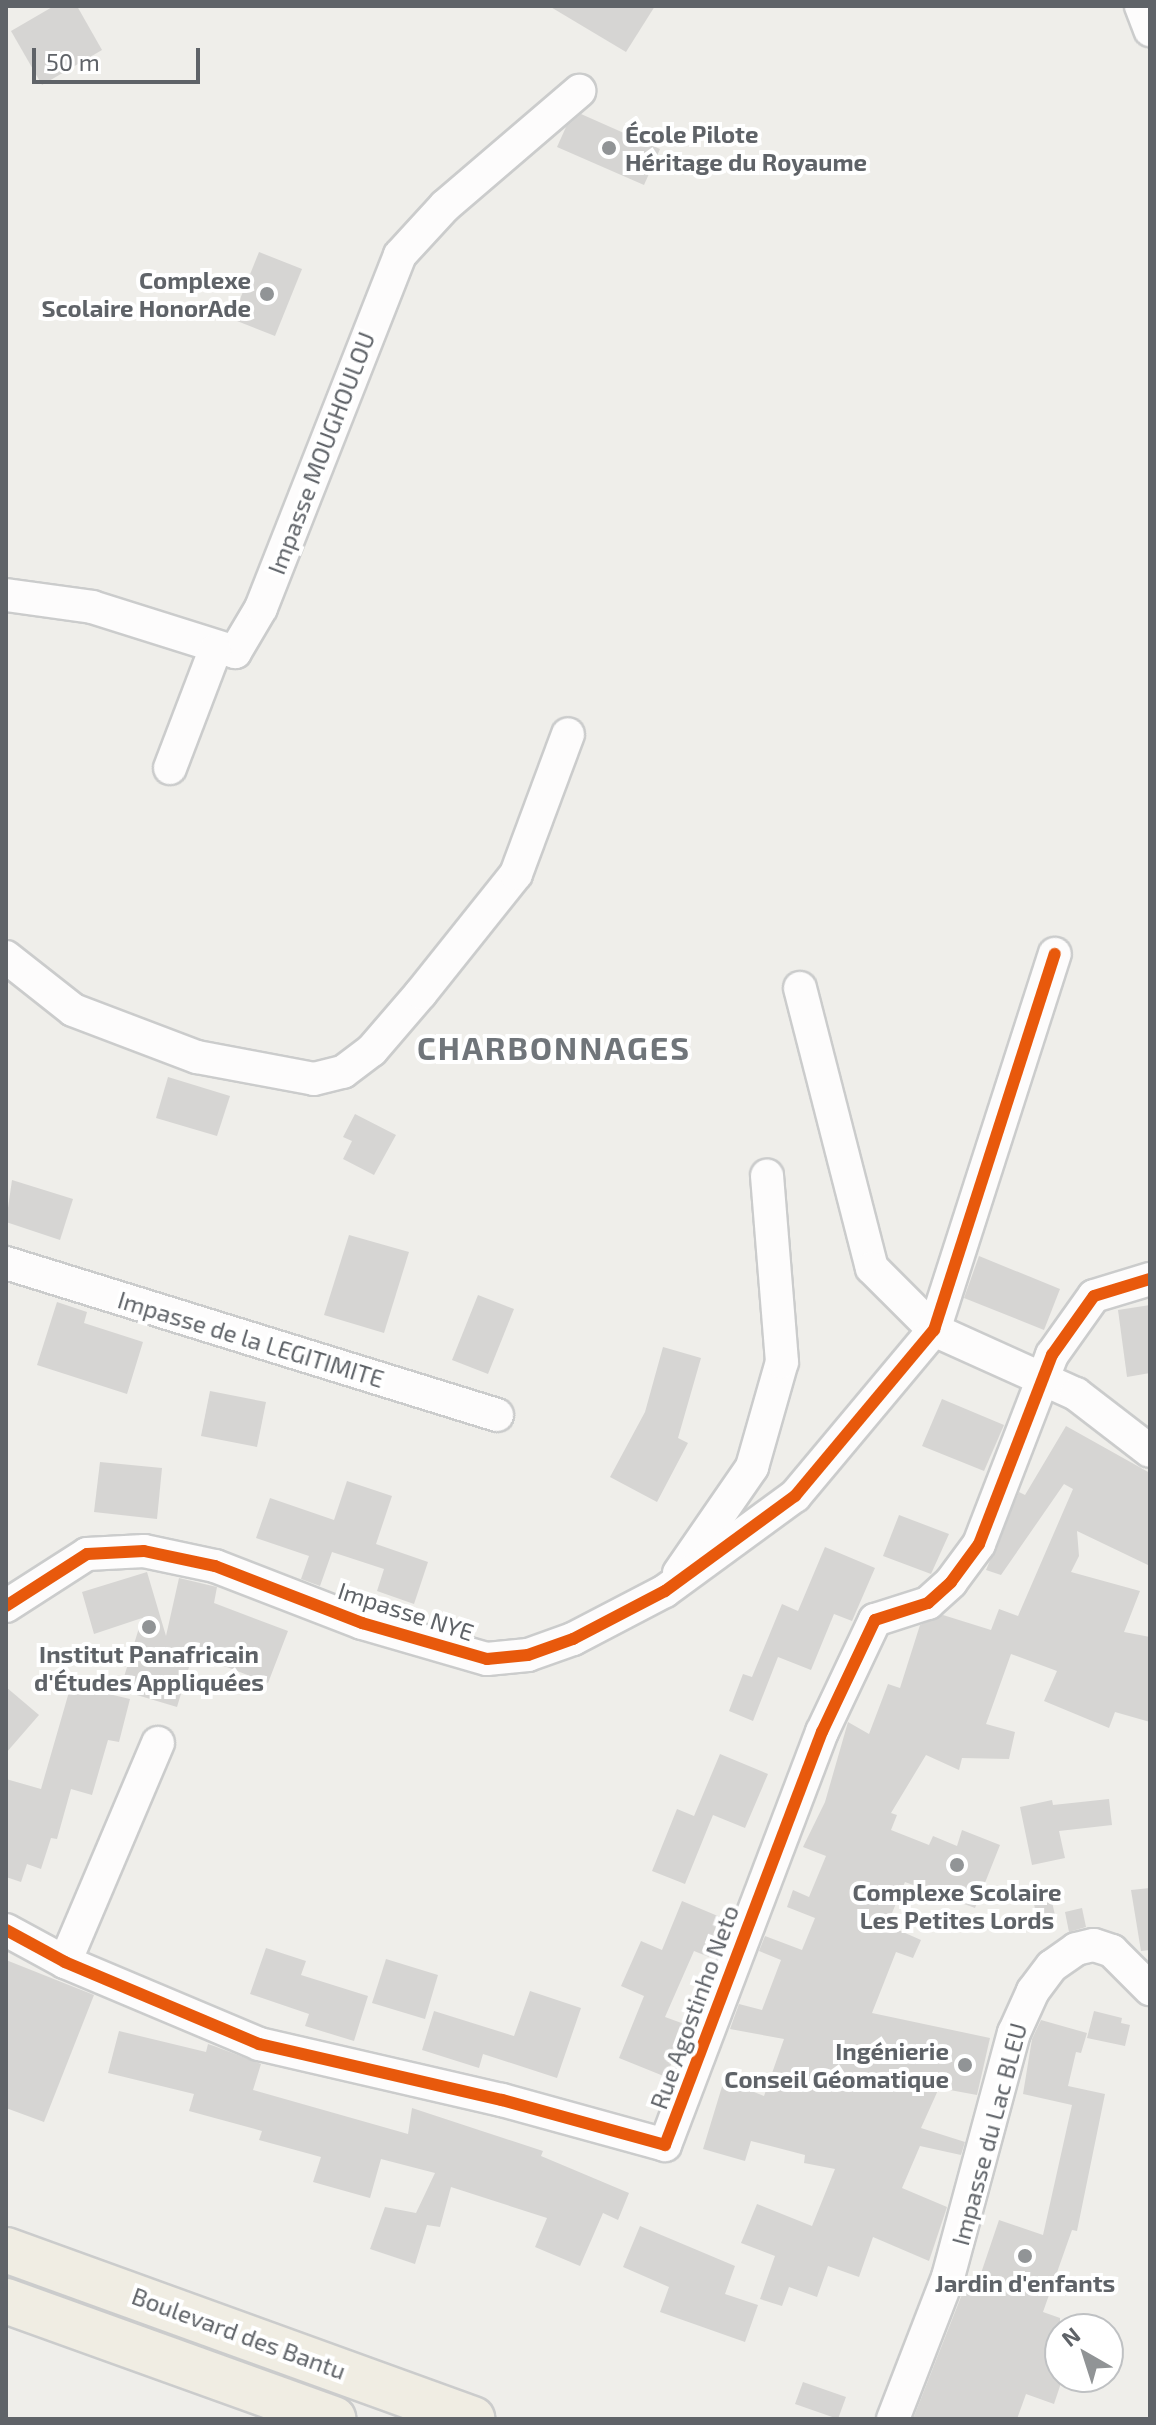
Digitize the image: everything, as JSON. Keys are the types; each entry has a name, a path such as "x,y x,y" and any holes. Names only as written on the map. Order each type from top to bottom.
{"highway":[{"name":"Boulevard des Bantu","path":"6,2250 472,2419"},
{"name":"Boulevard des Bantu","path":"6,2301 333,2419"}],"street":[{"path":"1141,6 1150,30"},
{"name":"Impasse MOUGHOULOU","path":"215,650 235,652 246,641 400,255 445,206 579,91"},
{"path":"6,595 92,607 215,650 170,768"},
{"path":"6,957 73,1010 197,1057 314,1079 343,1072 372,1050 421,993 464,932 516,874 568,734"},
{"path":"934,1330 1055,954"},
{"path":"800,988 872,1268 934,1330 1076,1394 1150,1451"},
{"path":"665,1591 752,1467 782,1362 767,1176"},
{"name":"Impasse de la LEGITIMITE","path":"6,1263 497,1415"},
{"path":"1042,1377 1094,1296 1150,1279"},
{"name":"Impasse NYE","path":"6,1606 87,1554 144,1551 215,1566 362,1623 487,1659 528,1655 573,1639 665,1591 795,1496 934,1330"},
{"name":"Rue Agostinho Neto","path":"6,1930 65,1962 259,2044 502,2100 665,2145 792,1808 860,1647 875,1620 928,1603 979,1544 1042,1377"},
{"path":"65,1962 158,1743"},
{"name":"Impasse du Lac BLEU","path":"893,2419 948,2277 1014,2033 1033,1991 1052,1966 1076,1949 1094,1945 1112,1951 1150,1989"}],"building":[{"path":"54,6 77,6 102,50 42,85 11,31"},
{"path":"549,6 655,6 626,52"},
{"name":"École Pilote Héritage du Royaume","path":"581,114 660,149 644,185 557,147 566,127"},
{"name":"Complexe Scolaire HonorAde","path":"259,252 302,269 275,336 232,319"},
{"path":"168,1077 230,1096 217,1136 156,1118"},
{"path":"355,1114 396,1135 374,1175 343,1159 352,1141 343,1137"},
{"path":"12,1180 73,1199 60,1240 6,1222"},
{"path":"349,1235 409,1252 384,1333 324,1315"},
{"path":"979,1256 1060,1289 1044,1330 964,1298"},
{"path":"478,1295 514,1309 488,1374 452,1360"},
{"path":"57,1302 87,1312 84,1323 143,1342 127,1394 37,1365"},
{"path":"1150,1305 1150,1373 1127,1377 1118,1310"},
{"path":"663,1347 701,1358 678,1438 688,1443 657,1502 610,1477 645,1412"},
{"path":"210,1391 266,1402 257,1447 201,1436"},
{"path":"942,1399 1004,1425 984,1471 922,1446"},
{"path":"1066,1426 1150,1473 1150,1566 1077,1531 1079,1556 1071,1572 1140,1591 1124,1632 1150,1637 1150,1722 1115,1712 1109,1728 1044,1701 1057,1671 1011,1654 986,1724 1015,1732 1009,1759 962,1758 959,1770 926,1755 891,1813 897,1815 891,1830 929,1845 933,1836 957,1846 962,1830 1000,1845 975,1908 905,1882 887,1925 921,1940 913,1958 896,1952 872,2013 990,2038 977,2095 939,2088 921,2128 965,2142 961,2155 920,2146 902,2188 947,2207 929,2261 873,2237 859,2277 828,2266 817,2297 789,2287 782,2306 760,2299 775,2256 741,2243 757,2204 812,2226 835,2169 804,2163 805,2155 751,2141 745,2161 703,2149 724,2080 764,2096 784,2039 730,2029 739,2004 762,2010 781,1960 759,1951 765,1936 802,1950 815,1918 787,1907 793,1890 809,1897 826,1856 803,1847 825,1802 848,1722 869,1734 888,1684 900,1688 920,1625 943,1615 991,1630 999,1609 1018,1616 1073,1489 1064,1484 1001,1575 986,1570 1019,1492 1025,1495"},
{"path":"100,1462 162,1468 157,1519 94,1512"},
{"path":"347,1481 392,1496 376,1544 428,1562 414,1604 377,1591 384,1569 332,1552 320,1586 301,1579 309,1556 256,1538 270,1498 334,1520"},
{"path":"899,1515 949,1534 931,1574 883,1556"},
{"path":"825,1547 875,1568 852,1621 834,1614 811,1670 778,1657 753,1721 729,1711 743,1674 752,1677 782,1604 798,1611"},
{"path":"147,1572 166,1636 179,1578 217,1587 214,1603 288,1631 268,1683 193,1654 177,1707 120,1690 142,1618 94,1634 82,1592"},
{"path":"71,1685 130,1699 119,1742 108,1740 92,1795 71,1789 57,1839 51,1838 41,1869 27,1864 21,1882 6,1877 6,1779 41,1789"},
{"path":"6,1687 39,1715 6,1753"},
{"path":"720,1754 768,1774 745,1828 713,1815 685,1884 652,1871 677,1809 694,1816"},
{"path":"1109,1799 1112,1825 1059,1831 1065,1858 1032,1865 1020,1807 1052,1800 1053,1805"},
{"path":"1150,1888 1150,1950 1141,1951 1131,1890"},
{"path":"682,1901 725,1919 709,1957 694,1951 665,2017 687,2025 666,2077 619,2058 644,1996 621,1986 641,1941 662,1950"},
{"path":"1052,1902 1057,1924 1039,1928 1034,1904"},
{"path":"1082,1908 1086,1927 1069,1932 1065,1912"},
{"path":"266,1948 306,1961 301,1975 368,1996 354,2041 305,2026 309,2014 250,1994"},
{"path":"386,1959 438,1975 425,2019 372,2003"},
{"path":"6,1960 94,1995 44,2122 6,2108"},
{"path":"530,1991 581,2008 557,2078 483,2054 479,2068 422,2050 434,2011 514,2036"},
{"path":"1094,2011 1122,2018 1121,2023 1130,2025 1125,2046 1087,2038"},
{"path":"1041,2020 1087,2033 1081,2053 1076,2052 1068,2086 1105,2094 1077,2231 1072,2230 1043,2312 1046,2313 1044,2393 1058,2393 1054,2404 1026,2394 1017,2419 913,2419 966,2284 976,2288 999,2220 1043,2235 1072,2105 1023,2094 1032,2039"},
{"path":"119,2031 206,2052 208,2044 261,2064 253,2090 408,2134 412,2108 543,2151 541,2156 629,2193 618,2220 603,2213 580,2266 535,2247 547,2218 451,2187 440,2227 427,2225 415,2264 370,2249 385,2207 416,2213 435,2173 381,2159 370,2198 313,2182 321,2157 259,2140 262,2131 189,2111 194,2094 108,2073"},
{"path":"640,2226 735,2266 725,2294 758,2305 745,2342 660,2312 669,2287 623,2267"},
{"path":"803,2382 846,2397 838,2419 795,2404"}],"cycle path":[{"path":"6,1606 87,1554 144,1551 215,1566 362,1623 487,1659 528,1655 573,1639 665,1591 795,1496 934,1330 1055,954"},
{"path":"6,1930 65,1962 259,2044 502,2100 665,2145 822,1732 875,1620 928,1603 951,1582 979,1544 1052,1355 1094,1296 1150,1279"}],"place":[{"name":"École Pilote Héritage du Royaume","path":"609,148"},
{"name":"Complexe Scolaire HonorAde","path":"267,294"},
{"name":"Institut Panafricain d'Études Appliquées","path":"149,1627"},
{"name":"Complexe Scolaire Les Petites Lords","path":"957,1865"},
{"name":"Ingénierie Conseil Géomatique","path":"965,2065"},
{"name":"Jardin d'enfants","path":"1025,2256"}],"district":[{"name":"CHARBONNAGES","path":"554,1047"}]}
